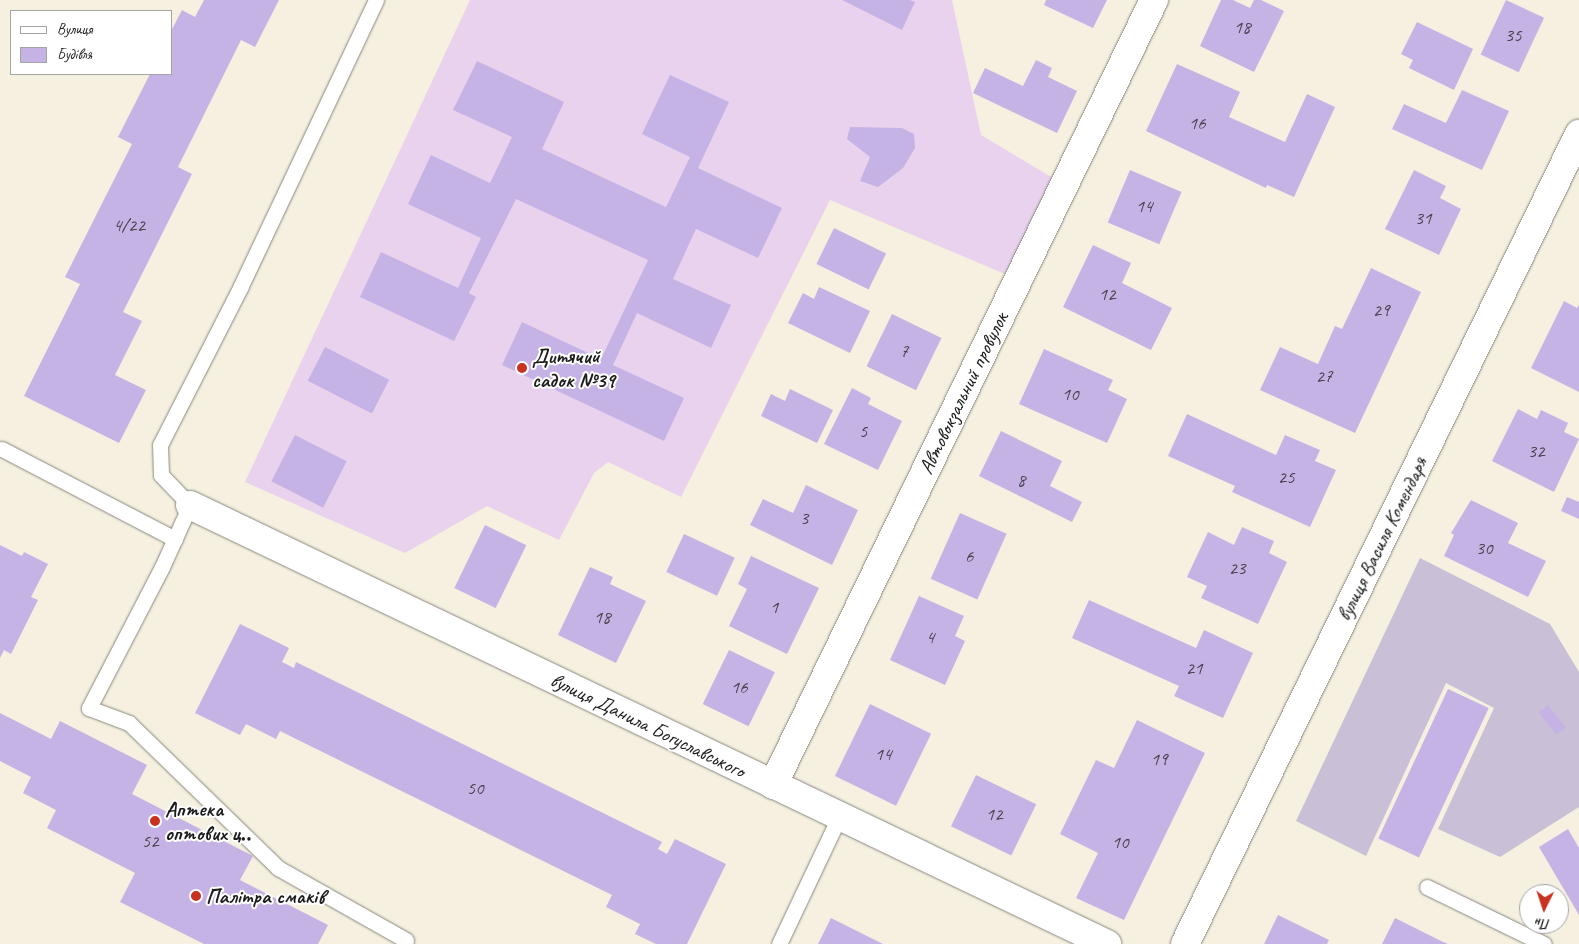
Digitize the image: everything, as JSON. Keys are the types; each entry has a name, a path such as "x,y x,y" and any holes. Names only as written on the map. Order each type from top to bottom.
{"street":[{"name":"Автовокзальний провулок","path":"773,785 1154,0"},
{"name":"вулиця Василя Комендаря","path":"1185,944 1579,134"},
{"name":"вулиця Данила Богуславського","path":"190,505 1108,944"}],"lane":[{"path":"376,0 241,286 160,445 161,475 190,505 175,540 89,708 129,723 278,868 406,940"},
{"path":"2,449 175,540"},
{"path":"779,944 839,817"},
{"path":"1427,887 1544,944"}],"shaded area":[{"name":"Дитячий садок №39","path":"470,0 952,0 981,135 1053,178 1005,274 830,200 681,497 608,462 594,473 559,540 487,506 405,553 245,482"},
{"path":"1420,558 1550,624 1579,672 1579,807 1500,857 1438,829 1494,708 1446,683 1366,856 1296,821"}],"building":[{"path":"204,0 279,0 255,47 241,40 178,167 192,174 123,312 142,321 115,375 146,390 119,443 24,396 80,284 65,277 132,144 118,137 149,75 172,75 172,29 182,10 195,17"},
{"path":"842,0 910,0 915,2 902,30"},
{"path":"1046,0 1107,0 1093,28 1044,5"},
{"path":"1221,0 1233,0 1250,8 1254,0 1261,0 1284,11 1254,72 1200,46"},
{"path":"1506,0 1544,18 1519,72 1481,54"},
{"path":"1417,22 1473,49 1454,90 1409,68 1413,60 1401,54"},
{"path":"1036,60 1052,68 1048,77 1077,91 1057,133 973,93 985,68 1023,86"},
{"path":"477,61 564,102 542,149 666,207 690,157 642,134 670,75 729,102 698,168 782,208 758,258 696,229 673,279 731,305 711,348 637,313 613,365 684,398 664,441 502,365 522,322 601,359 648,260 516,199 469,293 476,297 454,341 360,297 381,252 458,288 481,238 408,204 431,155 490,183 512,137 453,110"},
{"path":"1177,64 1240,92 1229,117 1285,142 1307,94 1335,107 1294,197 1267,185 1266,188 1146,131"},
{"path":"1462,90 1509,111 1482,170 1392,129 1404,104 1446,123"},
{"path":"850,127 902,128 914,134 915,148 903,168 878,187 860,181 870,157 847,139"},
{"path":"1130,170 1182,192 1159,244 1108,222"},
{"path":"1414,170 1446,186 1440,198 1461,209 1439,255 1385,229"},
{"path":"834,228 886,253 869,289 816,264"},
{"path":"1093,245 1131,263 1122,283 1172,308 1151,350 1063,307"},
{"path":"1371,268 1421,292 1355,433 1260,390 1280,347 1318,364 1335,326 1342,329"},
{"path":"819,287 870,311 850,353 788,323 803,293 814,299"},
{"path":"1564,301 1577,308 1579,305 1579,392 1531,368"},
{"path":"892,314 941,338 916,390 867,366"},
{"path":"325,347 389,380 372,414 308,381"},
{"path":"1044,349 1113,380 1108,390 1127,399 1107,443 1019,404"},
{"path":"852,388 871,398 868,404 902,421 878,470 824,444"},
{"path":"790,389 833,410 817,443 761,416 771,394 785,401"},
{"path":"1518,409 1537,419 1541,410 1568,423 1564,432 1579,439 1554,492 1492,461"},
{"path":"1187,414 1276,455 1285,435 1320,450 1315,461 1336,470 1310,527 1232,492 1235,486 1168,456"},
{"path":"1001,431 1062,461 1050,486 1082,502 1072,522 979,476"},
{"path":"295,435 347,461 323,508 271,481"},
{"path":"806,485 858,510 832,565 750,525 763,499 793,513"},
{"path":"1567,497 1579,502 1579,519 1561,511"},
{"path":"1471,500 1518,523 1508,543 1546,561 1528,597 1444,556 1454,535 1451,533"},
{"path":"960,513 1007,534 977,600 931,579"},
{"path":"485,525 526,545 496,608 454,588"},
{"path":"1242,527 1274,541 1269,553 1287,562 1258,624 1201,598 1207,586 1187,577 1208,532 1234,545"},
{"path":"684,534 735,558 717,596 666,572"},
{"path":"0,545 22,556 24,552 48,564 31,597 38,600 11,654 4,650 0,658"},
{"path":"751,556 819,588 787,654 729,626 747,589 738,584"},
{"path":"590,567 613,577 610,584 646,601 616,663 558,635"},
{"path":"919,596 964,616 955,636 965,641 945,685 890,660"},
{"path":"1089,600 1196,648 1204,630 1253,653 1223,718 1174,696 1179,686 1072,638"},
{"path":"240,624 289,648 282,662 294,668 296,662 662,842 658,849 667,854 675,839 726,864 687,944 656,944 635,934 640,924 606,907 612,895 280,731 276,739 246,724 240,735 195,713"},
{"path":"729,650 775,672 749,726 703,704"},
{"path":"1448,689 1489,708 1419,858 1378,839"},
{"path":"870,704 931,734 896,806 835,776"},
{"path":"1548,705 1566,728 1556,735 1539,712"},
{"path":"0,713 51,739 60,721 147,765 132,794 253,856 240,880 328,925 318,944 204,944 120,902 135,873 47,828 56,810 23,793 31,777 0,761"},
{"path":"1137,720 1205,753 1124,920 1076,898 1098,853 1060,834 1096,760 1114,768"},
{"path":"976,775 1036,804 1011,856 951,826"},
{"path":"1568,829 1579,848 1579,915 1569,898 1569,884 1561,884 1539,847"},
{"path":"1278,915 1329,940 1327,944 1264,944"},
{"path":"831,918 883,944 818,944"},
{"path":"1395,918 1441,941 1448,944 1382,944"}],"place":[{"name":"Дитячий садок №39","path":"522,368"},
{"name":"Аптека оптових ц‥","path":"155,821"},
{"name":"Палітра смаків","path":"196,896"}]}
